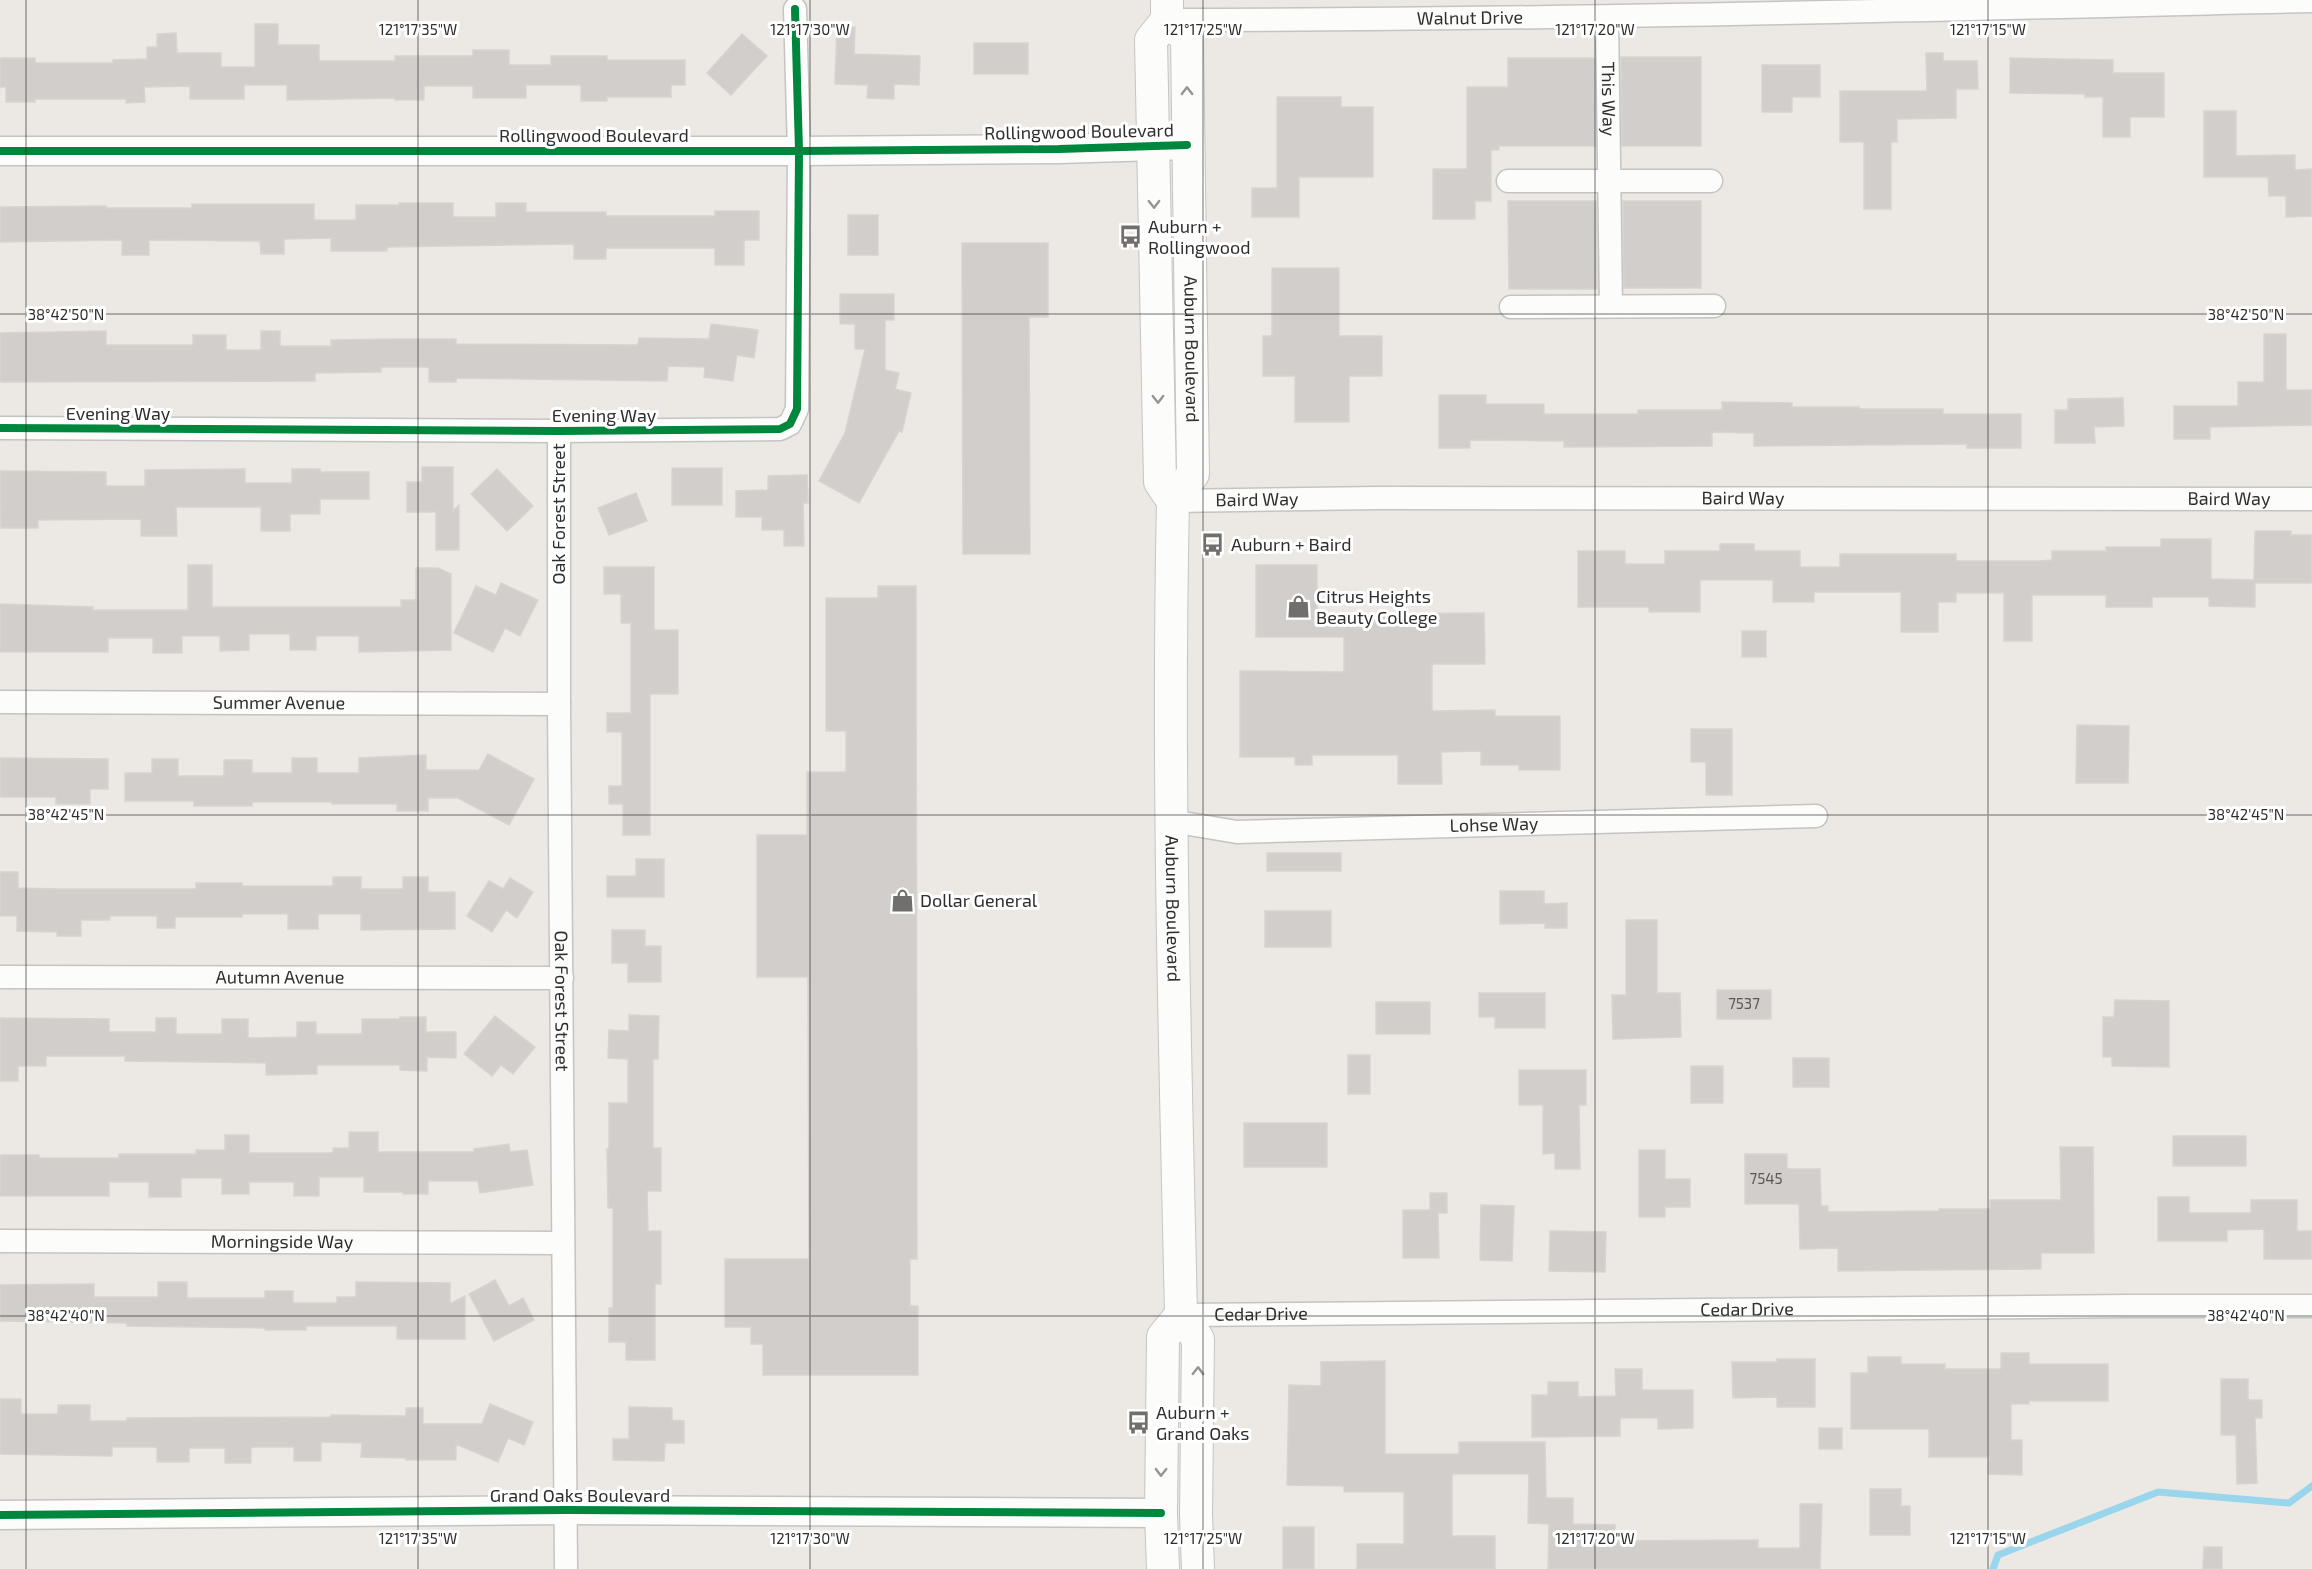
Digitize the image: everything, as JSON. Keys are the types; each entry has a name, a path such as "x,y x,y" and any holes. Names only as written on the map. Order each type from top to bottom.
{"main road":[{"name":"Auburn Boulevard","path":"1173,501 1192,474 1192,303 1187,145 1187,38 1167,10 1151,40 1160,482 1173,501 1171,820 1181,1315"},
{"path":"1163,1569 1161,1513 1163,1337 1181,1315 1198,1339 1196,1514 1198,1569"}],"street":[{"name":"Walnut Drive","path":"1167,10 1401,20 2312,1"},
{"name":"Evening Way","path":"0,428 559,432 780,429 790,424 797,410 799,151 795,9"},
{"name":"This Way","path":"1607,17 1611,306"},
{"name":"Rollingwood Boulevard","path":"0,151 799,151 1187,145"},
{"path":"1508,181 1711,181"},
{"path":"1511,307 1714,306"},
{"name":"Oak Forest Street","path":"559,432 562,1243 566,1569"},
{"name":"Baird Way","path":"1173,501 1378,498 2312,499"},
{"name":"Summer Avenue","path":"0,702 559,704"},
{"name":"Lohse Way","path":"1171,820 1237,832 1816,816"},
{"name":"Autumn Avenue","path":"0,977 562,978"},
{"name":"Morningside Way","path":"0,1241 562,1243"},
{"name":"Cedar Drive","path":"1181,1315 2312,1306"},
{"name":"Grand Oaks Boulevard","path":"0,1515 566,1510 1161,1513"}],"building":[{"path":"255,24 278,24 278,45 319,45 319,61 395,61 395,56 473,56 473,50 509,50 509,65 551,65 551,56 607,56 607,60 685,60 685,85 671,85 671,97 607,97 607,101 581,101 581,85 526,85 526,98 473,98 473,86 424,86 424,100 395,100 395,98 287,100 287,85 244,85 244,99 190,99 190,86 144,87 145,102 126,103 126,99 35,99 35,102 6,102 6,87 0,87 0,58 35,58 35,63 113,63 113,60 147,59 147,47 157,47 157,34 176,33 177,53 221,53 221,67 255,67"},
{"path":"837,27 855,27 854,54 920,56 919,85 894,84 894,99 867,98 868,85 835,84"},
{"path":"742,34 767,56 731,95 707,73"},
{"path":"974,43 1028,43 1028,74 974,74"},
{"path":"1926,53 1943,53 1943,61 1977,61 1978,89 1956,89 1956,118 1897,119 1897,142 1891,142 1891,209 1864,209 1864,142 1840,142 1840,91 1927,91"},
{"path":"1621,57 1701,57 1701,146 1622,146"},
{"path":"1508,58 1594,58 1595,146 1499,146 1499,150 1491,150 1491,201 1475,201 1475,219 1433,219 1433,169 1467,169 1467,87 1508,87"},
{"path":"2010,58 2113,60 2113,73 2164,73 2164,117 2130,117 2130,137 2103,137 2103,97 2085,97 2085,94 2010,93"},
{"path":"1762,65 1820,65 1820,97 1792,97 1792,112 1762,112"},
{"path":"1277,97 1341,97 1341,107 1373,107 1373,177 1299,177 1299,217 1252,217 1252,188 1277,188"},
{"path":"2204,111 2236,111 2236,156 2295,155 2295,170 2312,169 2312,216 2286,217 2286,196 2269,196 2268,177 2204,177"},
{"path":"1508,201 1596,201 1597,289 1509,289"},
{"path":"1623,201 1701,201 1701,288 1624,288"},
{"path":"399,203 453,203 453,217 496,217 496,203 526,203 526,212 606,212 606,216 715,216 715,211 759,211 759,240 744,240 744,265 715,265 715,248 606,248 606,259 574,259 574,244 387,247 387,251 331,251 331,238 284,239 284,254 261,254 260,241 149,240 149,255 122,255 122,240 0,242 0,207 192,208 192,204 314,204 314,220 356,220 356,205 399,205"},
{"path":"848,215 878,215 878,255 848,255"},
{"path":"962,243 1048,243 1048,317 1029,317 1030,554 963,554"},
{"path":"1272,268 1339,268 1339,336 1382,336 1382,376 1349,376 1349,422 1295,422 1295,376 1263,376 1263,336 1272,336"},
{"path":"840,294 894,294 894,320 885,320 885,370 899,373 895,389 911,393 902,432 899,431 859,503 819,481 845,433 865,349 855,349 855,324 840,324"},
{"path":"711,324 758,330 754,358 737,355 733,381 704,377 705,367 668,366 667,381 456,378 456,382 429,382 429,367 381,367 381,372 315,373 315,381 0,382 0,333 106,331 106,345 193,345 193,335 226,335 226,350 261,350 261,331 280,331 280,346 331,346 331,340 400,339 456,339 456,344 638,345 639,338 709,339"},
{"path":"2264,334 2286,334 2286,390 2312,390 2312,425 2210,427 2210,439 2174,439 2174,406 2238,406 2238,382 2264,382"},
{"path":"1439,395 1486,395 1486,404 1544,404 1544,414 1638,414 1638,410 1722,410 1722,402 1792,403 1792,407 1943,409 1943,414 2021,414 2021,448 1967,448 1967,444 1754,446 1754,433 1712,432 1712,446 1564,447 1564,441 1470,440 1470,448 1439,448"},
{"path":"2123,398 2124,426 2094,427 2095,443 2055,443 2055,410 2068,410 2068,399"},
{"path":"422,467 453,467 453,511 459,505 459,550 436,550 436,512 407,512 407,482 422,482"},
{"path":"672,468 722,468 722,505 672,505"},
{"path":"245,469 245,483 292,483 292,469 320,469 320,472 369,472 369,499 320,499 320,514 290,514 290,531 261,531 261,507 176,507 177,536 141,536 141,519 38,520 38,528 1,528 0,471 106,472 106,486 145,486 145,470"},
{"path":"497,469 533,506 507,531 471,494"},
{"path":"807,475 808,503 803,503 804,546 784,546 784,530 762,530 762,517 736,517 736,491 768,490 768,476"},
{"path":"636,493 647,521 609,535 598,508"},
{"path":"2255,531 2291,531 2291,535 2312,535 2312,583 2255,583 2255,607 2209,606 2209,597 2152,597 2152,607 2106,607 2106,595 2032,595 2032,641 2004,641 2004,593 1956,593 1956,602 1938,602 1938,632 1901,632 1901,592 1814,592 1814,602 1773,602 1773,580 1700,580 1700,612 1649,612 1649,607 1578,607 1578,551 1625,551 1625,564 1665,564 1665,551 1720,551 1720,544 1754,544 1754,551 1800,551 1800,567 1840,567 1840,554 1956,554 1956,561 2040,561 2052,560 2052,551 2106,551 2106,547 2161,547 2161,539 2211,539 2211,579 2254,580"},
{"path":"188,565 212,565 212,607 401,607 401,600 416,600 416,568 438,568 451,574 451,650 359,652 359,636 316,636 316,650 290,650 290,634 249,634 249,650 220,651 220,636 182,636 182,653 153,653 153,638 108,638 108,652 0,652 0,604 93,607 93,610 188,610"},
{"path":"1256,565 1317,565 1317,614 1484,613 1485,664 1432,664 1432,711 1495,710 1495,716 1560,716 1560,770 1519,770 1519,765 1481,765 1481,751 1441,752 1442,784 1398,784 1398,755 1312,755 1312,765 1295,765 1295,757 1240,757 1240,671 1344,672 1344,637 1256,637"},
{"path":"604,567 654,567 654,630 678,630 678,694 650,694 650,835 623,835 623,804 609,804 609,786 622,786 622,732 607,732 607,713 631,713 631,623 621,623 621,594 604,594"},
{"path":"501,583 538,600 520,636 505,628 493,652 454,633 476,586 496,595"},
{"path":"878,586 916,586 917,1259 910,1259 910,1306 918,1306 918,1375 763,1375 763,1344 751,1344 751,1327 725,1327 725,1259 809,1259 808,977 757,977 757,835 807,835 807,772 846,772 846,731 826,731 826,598 878,598"},
{"path":"1742,631 1766,631 1766,657 1742,657"},
{"path":"2077,725 2129,726 2128,783 2076,783"},
{"path":"1691,729 1732,729 1732,795 1706,795 1706,762 1691,762"},
{"path":"488,754 534,779 509,825 458,798 428,798 428,811 397,811 397,804 252,802 252,806 194,806 194,801 125,801 125,773 152,773 152,759 178,759 178,776 224,776 224,760 252,760 252,773 292,773 292,758 317,758 317,773 359,773 359,758 426,755 426,770 479,770"},
{"path":"0,758 108,759 108,789 90,789 90,804 56,804 56,797 0,797"},
{"path":"1267,853 1341,853 1341,871 1267,871"},
{"path":"636,859 664,859 664,897 607,897 607,876 636,876"},
{"path":"0,872 18,872 18,888 57,889 196,889 196,883 242,883 242,886 333,886 333,877 361,877 361,889 403,889 403,877 428,877 428,892 455,892 455,929 361,930 361,914 318,914 318,929 288,929 288,914 242,914 242,917 175,917 175,928 157,928 157,916 110,916 110,920 81,920 81,936 57,936 57,932 17,931 17,916 0,916"},
{"path":"510,878 533,892 517,918 506,910 492,932 467,916 489,881 503,889"},
{"path":"1500,891 1544,891 1544,904 1567,903 1567,928 1545,928 1545,923 1500,924"},
{"path":"1265,911 1331,911 1331,947 1265,947"},
{"path":"1626,920 1657,920 1657,993 1680,993 1681,1037 1613,1039 1612,995 1626,995"},
{"path":"612,930 645,930 645,946 661,946 661,982 628,982 628,963 612,963"},
{"path":"1717,990 1771,990 1771,1019 1717,1019"},
{"path":"1479,993 1545,993 1545,1028 1495,1028 1495,1017 1479,1017"},
{"path":"2115,1000 2169,1001 2169,1067 2112,1066 2112,1057 2103,1057 2103,1017 2114,1017"},
{"path":"1376,1002 1430,1002 1430,1034 1376,1034"},
{"path":"629,1015 659,1016 658,1059 653,1059 653,1148 661,1148 661,1191 647,1191 648,1231 661,1231 661,1284 655,1284 655,1360 626,1360 626,1342 609,1342 609,1308 613,1308 613,1208 608,1208 609,1103 628,1103 628,1059 608,1058 609,1030 629,1031"},
{"path":"495,1016 535,1047 513,1074 501,1065 492,1076 464,1054"},
{"path":"400,1017 426,1017 426,1032 456,1032 456,1058 427,1057 427,1071 400,1070 400,1065 317,1065 317,1074 266,1075 266,1063 125,1061 125,1056 46,1056 46,1066 18,1066 18,1081 0,1081 0,1018 109,1019 109,1032 156,1032 156,1018 176,1018 176,1034 222,1034 222,1019 248,1019 248,1038 297,1037 297,1022 316,1022 316,1034 362,1034 362,1019 400,1019"},
{"path":"1348,1055 1370,1055 1370,1094 1348,1094"},
{"path":"1793,1058 1829,1058 1829,1087 1793,1087"},
{"path":"1691,1066 1723,1066 1723,1103 1691,1103"},
{"path":"1519,1070 1586,1070 1586,1105 1579,1105 1580,1169 1555,1169 1555,1153 1543,1154 1543,1105 1519,1105"},
{"path":"1244,1123 1327,1123 1327,1167 1244,1167"},
{"path":"349,1132 378,1132 378,1152 474,1152 474,1149 509,1144 510,1152 527,1150 533,1185 480,1193 478,1181 428,1181 428,1194 403,1194 403,1192 364,1192 364,1177 319,1177 319,1196 294,1196 294,1182 249,1182 249,1194 222,1194 222,1178 181,1178 181,1197 149,1197 149,1182 109,1182 109,1196 0,1196 0,1155 39,1155 39,1158 119,1158 119,1154 196,1154 196,1150 225,1150 225,1135 249,1135 249,1153 333,1153 333,1148 349,1148"},
{"path":"2173,1136 2246,1136 2246,1166 2173,1166"},
{"path":"2060,1147 2093,1147 2094,1253 2041,1253 2041,1269 1838,1271 1838,1248 1800,1249 1799,1204 1745,1204 1745,1154 1787,1154 1787,1169 1820,1169 1821,1206 1828,1206 1828,1212 1990,1209 1990,1200 2061,1200"},
{"path":"1639,1150 1665,1150 1665,1179 1690,1179 1690,1207 1665,1207 1665,1217 1639,1217"},
{"path":"1430,1193 1447,1193 1447,1213 1438,1213 1439,1258 1403,1258 1403,1210 1430,1210"},
{"path":"2158,1197 2189,1197 2189,1213 2251,1213 2251,1200 2297,1200 2297,1231 2312,1231 2312,1259 2264,1259 2264,1229 2227,1230 2227,1241 2158,1241"},
{"path":"1481,1205 1514,1206 1512,1261 1480,1260"},
{"path":"1550,1231 1606,1232 1605,1272 1549,1271"},
{"path":"495,1280 509,1306 523,1298 534,1320 494,1341 469,1294"},
{"path":"158,1282 187,1282 187,1298 265,1298 265,1291 293,1291 293,1303 337,1303 337,1297 356,1297 356,1282 450,1283 450,1304 465,1296 465,1339 397,1339 397,1326 306,1326 306,1330 265,1330 265,1328 127,1326 127,1323 0,1321 0,1285 94,1284 94,1297 158,1297"},
{"path":"2001,1353 2029,1353 2029,1364 2108,1364 2108,1401 2029,1401 2029,1404 2011,1404 2011,1440 2022,1440 2022,1475 1988,1474 1989,1457 1929,1457 1929,1429 1851,1429 1851,1373 1868,1373 1868,1357 1901,1357 1901,1364 1945,1364 1945,1369 2001,1369"},
{"path":"1777,1359 1815,1359 1815,1407 1777,1407 1777,1397 1733,1398 1732,1362 1777,1362"},
{"path":"1385,1361 1385,1454 1459,1454 1459,1442 1545,1442 1546,1498 1573,1498 1573,1524 1615,1525 1615,1541 1758,1540 1758,1548 1800,1548 1800,1504 1822,1504 1820,1569 1548,1569 1549,1524 1528,1523 1529,1474 1452,1474 1452,1536 1495,1536 1495,1569 1357,1569 1357,1544 1404,1544 1404,1492 1344,1492 1344,1486 1287,1485 1289,1385 1321,1386 1321,1362"},
{"path":"1615,1369 1642,1369 1642,1390 1693,1390 1693,1428 1658,1429 1658,1418 1620,1418 1620,1436 1532,1437 1532,1395 1548,1395 1548,1382 1578,1382 1578,1397 1616,1396"},
{"path":"2221,1379 2248,1379 2248,1400 2262,1400 2262,1418 2255,1418 2257,1483 2237,1484 2236,1435 2221,1435"},
{"path":"0,1399 21,1399 21,1414 58,1414 58,1405 90,1405 90,1421 127,1421 127,1418 406,1416 406,1408 423,1408 423,1424 482,1424 490,1404 533,1422 524,1445 508,1438 498,1462 456,1444 456,1460 406,1460 406,1458 361,1457 362,1443 321,1442 321,1461 294,1461 294,1447 251,1447 251,1463 225,1463 225,1448 189,1448 189,1462 157,1462 157,1447 112,1447 112,1456 0,1454"},
{"path":"629,1407 672,1408 672,1420 684,1421 684,1443 665,1443 664,1461 613,1460 613,1439 629,1439"},
{"path":"1819,1428 1842,1428 1842,1449 1819,1449"},
{"path":"1870,1489 1901,1489 1901,1506 1910,1506 1910,1535 1870,1535"},
{"path":"1283,1527 1314,1527 1314,1569 1283,1569"},
{"path":"2204,1547 2222,1547 2222,1569 2203,1569"}],"waterway":[{"path":"1993,1569 1998,1555 2158,1492 2289,1503 2312,1486"}],"cycle path":[{"path":"0,428 559,431 780,429 790,424 797,409 799,151 795,9"},
{"path":"0,151 799,151 1059,149 1187,145"},
{"path":"0,1515 566,1510 1161,1513"}],"place":[{"name":"Auburn + Rollingwood","path":"1130,237"},
{"name":"Auburn + Baird","path":"1213,545"},
{"name":"Citrus Heights Beauty College","path":"1298,607"},
{"name":"Dollar General","path":"902,901"},
{"name":"Auburn + Grand Oaks","path":"1138,1423"}]}
